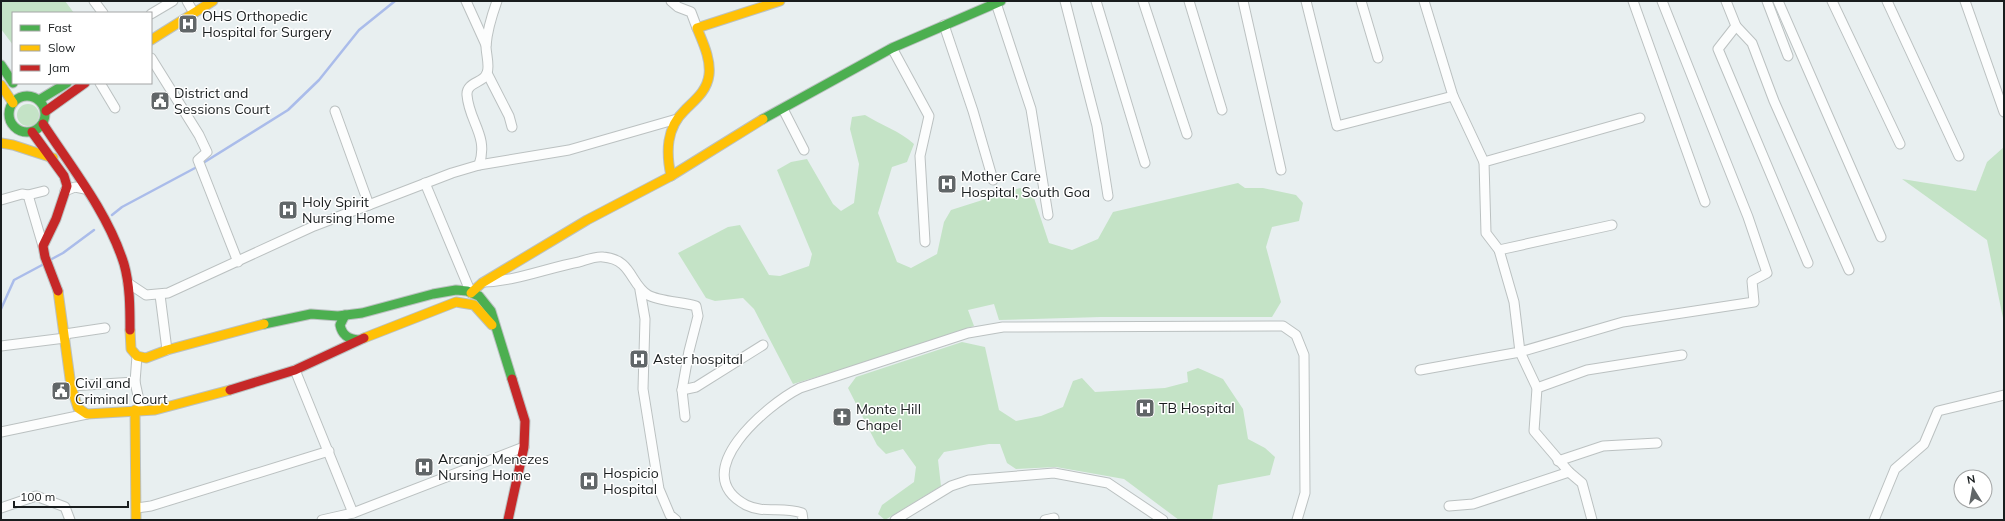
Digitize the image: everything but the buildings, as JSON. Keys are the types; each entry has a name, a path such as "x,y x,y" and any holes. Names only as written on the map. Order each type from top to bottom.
{"main road":[{"path":"152,32 189,5 202,1"},
{"path":"152,39 213,1"},
{"path":"671,176 668,164 667,145 672,126 699,97 705,88 709,76 709,65 698,28 776,2"},
{"path":"471,293 482,282 587,220 671,176 749,126 783,109 892,48 998,2"},
{"path":"1,65 12,82"},
{"path":"14,84 22,96"},
{"path":"39,100 65,84"},
{"path":"32,132 43,124 46,111 84,84"},
{"path":"1,85 13,103"},
{"path":"1,126 9,116 13,103 22,96 34,97 39,100 46,111"},
{"path":"9,116 12,124 19,130"},
{"path":"43,124 106,222 119,251 128,283 131,348 137,356 146,358 167,350 313,314 345,316 374,311 430,295 454,291 471,293 478,296 488,305 496,320 496,329 525,421 524,447 508,520"},
{"path":"1,136 19,130 32,132 53,158 64,176 67,186 56,219 43,246 45,258 59,294 70,386 78,408 87,414 138,407 170,407 209,397 295,370 358,340 456,302 465,302 479,308 488,322 496,329"},
{"path":"1,143 13,145 53,158"},
{"path":"345,316 340,323 340,329 346,336 358,340"},
{"path":"136,520 138,407"}],"street":[{"path":"94,1 102,12"},
{"path":"152,13 173,1"},
{"path":"466,1 486,45"},
{"path":"497,1 486,45 487,73 509,116 512,127"},
{"path":"671,1 678,7 691,12 698,28"},
{"path":"1065,1 1096,126 1108,196"},
{"path":"1096,1 1145,163"},
{"path":"1143,1 1186,134"},
{"path":"1189,1 1222,110"},
{"path":"1243,1 1281,170"},
{"path":"1306,1 1337,126 1453,96"},
{"path":"1361,1 1378,58"},
{"path":"1424,1 1453,96 1484,162 1486,233 1499,250 1514,302 1520,352 1537,388 1534,431 1558,461 1582,483 1590,520"},
{"path":"1633,1 1705,202"},
{"path":"1420,370 1520,352 1623,322 1754,302 1752,282 1768,273 1731,174 1662,1"},
{"path":"1726,1 1736,26 1752,43 1774,101 1849,270"},
{"path":"1767,1 1788,56"},
{"path":"1778,1 1880,237"},
{"path":"1832,1 1900,144"},
{"path":"1887,1 1959,156"},
{"path":"1965,1 2004,112"},
{"path":"998,2 1031,109 1048,215"},
{"path":"944,25 993,180"},
{"path":"1736,26 1718,49 1808,264"},
{"path":"892,48 929,116 920,156 925,242"},
{"path":"152,60 199,135 207,152 198,160 238,262"},
{"path":"479,165 483,154 482,142 471,113 467,93 468,88 483,79 487,73"},
{"path":"101,84 115,108"},
{"path":"783,109 804,150"},
{"path":"335,111 369,206"},
{"path":"1484,162 1640,118"},
{"path":"128,283 146,295 160,295 185,287 314,226 369,206 425,183 479,165 569,150 677,119"},
{"path":"425,183 471,293"},
{"path":"65,191 75,187 85,189"},
{"path":"1,200 22,194 28,196 44,190"},
{"path":"28,196 43,246"},
{"path":"1499,250 1612,225"},
{"path":"482,282 503,281 533,272 603,257 621,263 631,272 640,290 645,319 643,389 659,489 670,515 676,520"},
{"path":"640,290 650,296 696,306 698,316 689,351 682,390 685,417"},
{"path":"160,295 167,350"},
{"path":"803,520 802,513 793,510 770,511 755,509 744,504 733,496 726,484 724,470 729,453 744,433 784,396 800,388 968,333 1003,327 1283,326 1296,335 1304,355 1305,493 1297,520"},
{"path":"1,346 105,328"},
{"path":"682,390 696,387 764,345"},
{"path":"1537,388 1587,370 1682,355"},
{"path":"137,356 135,382 138,407"},
{"path":"295,370 329,451 352,513"},
{"path":"70,386 135,382"},
{"path":"1874,520 1895,469 1924,444 1938,411 2004,395"},
{"path":"1,432 87,414"},
{"path":"1558,461 1603,446 1657,443"},
{"path":"322,520 352,513 524,447"},
{"path":"137,508 329,451"},
{"path":"1449,506 1473,504 1569,472"},
{"path":"895,520 951,486 969,480 1054,473 1108,483 1163,520"},
{"path":"1,508 36,496 65,507 70,520"}],"green space":[{"path":"1,1 65,1 73,12 12,12 12,44 1,29"},
{"path":"24,104 32,104 39,111 39,119 32,126 24,126 17,119 17,111"},
{"path":"865,115 909,139 914,144 907,162 892,167 878,213 897,262 911,268 937,254 944,222 951,210 1020,188 1032,192 1049,243 1072,250 1098,239 1113,212 1238,183 1245,188 1263,188 1296,195 1303,203 1299,221 1272,227 1266,247 1281,302 1272,317 1101,317 999,320 994,304 968,310 974,326 850,367 793,384 754,309 743,298 715,301 706,298 678,253 728,227 740,225 769,275 780,276 809,266 812,254 777,170 791,162 807,159 833,204 841,211 854,203 859,164 850,129 852,117"},
{"path":"2004,147 2004,323 1987,240 1902,179 1976,191 1987,162"},
{"path":"962,342 985,347 999,410 1016,421 1041,416 1063,407 1073,381 1082,378 1095,392 1165,388 1188,382 1187,372 1198,368 1223,379 1243,409 1248,439 1265,448 1275,457 1270,475 1218,485 1212,520 1179,520 1124,479 1056,467 1016,469 1007,463 1000,444 989,444 944,452 938,460 941,486 885,520 878,514 882,505 914,482 916,467 903,449 886,454 877,445 848,388 856,377"}],"waterway":[{"path":"112,215 122,207 195,168 288,110 319,80 359,30 395,1"},
{"path":"50,260 63,253 94,230"},
{"path":"1,309 14,280 44,264"}],"traffic: fast":[{"path":"763,119 892,48 1001,1"},
{"path":"1,65 12,82"},
{"path":"39,100 65,84"},
{"path":"31,96 40,101 44,107 45,114 44,121 40,127 31,132 23,132 14,127 10,121 9,110 14,101 20,97 31,96"},
{"path":"264,324 311,314 338,316 362,313 433,294 456,290 467,291 479,296 491,311 512,379"},
{"path":"345,315 340,325 342,331 351,339 358,340"}],"traffic: slow":[{"path":"152,39 213,1"},
{"path":"671,176 668,158 671,132 679,117 696,99 708,81 708,57 697,28 780,1"},
{"path":"1,85 13,103"},
{"path":"471,293 482,283 587,220 671,176 763,119"},
{"path":"1,143 13,145 53,158"},
{"path":"58,291 71,386 78,408 87,414 155,410 230,390"},
{"path":"364,338 456,302 474,305 492,325"},
{"path":"130,330 131,349 137,356 146,358 167,350 264,324"},
{"path":"135,410 136,520"}],"traffic: jam":[{"path":"46,111 84,84"},
{"path":"43,124 88,191 109,227 117,245 124,264 129,288 130,330"},
{"path":"32,132 64,176 67,186 56,219 43,246 45,257 58,291"},
{"path":"230,390 295,370 364,338"},
{"path":"508,520 524,447 525,421 512,379"}],"place":[{"name":"OHS Orthopedic Hospital for Surgery","path":"188,24"},
{"name":"District and Sessions Court","path":"160,101"},
{"name":"Mother Care Hospital, South Goa","path":"947,184"},
{"name":"Holy Spirit Nursing Home","path":"288,210"},
{"name":"Aster hospital","path":"639,359"},
{"name":"Civil and Criminal Court","path":"61,391"},
{"name":"TB Hospital","path":"1145,408"},
{"name":"Monte Hill Chapel","path":"842,417"},
{"name":"Arcanjo Menezes Nursing Home","path":"424,467"},
{"name":"Hospicio Hospital","path":"589,481"}]}
